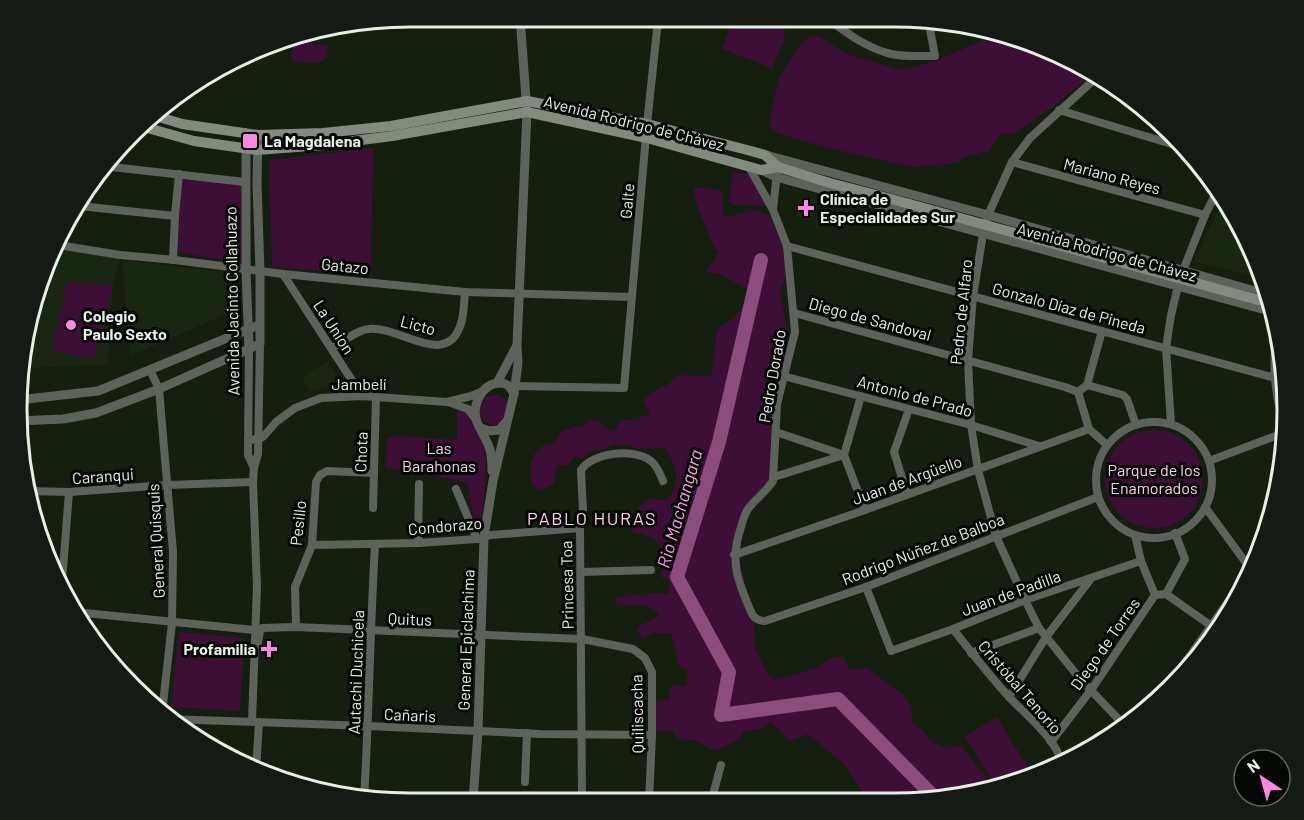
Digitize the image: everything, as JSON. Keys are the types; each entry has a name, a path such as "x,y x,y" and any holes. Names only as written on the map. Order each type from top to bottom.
{"main road":[{"name":"Avenida Rodrigo de Chávez","path":"162,118 182,124 258,135 323,133 391,126 527,107 647,124 765,155 777,172"},
{"name":"Avenida Rodrigo de Chávez","path":"150,129 184,139 257,150 323,145 381,137 527,107 749,167 830,183 1180,278 1262,303"},
{"path":"211,143 212,128"}],"street":[{"path":"514,390 504,382 483,390 476,412 479,424 489,431 499,430 507,420 514,390 518,363 527,107 521,27"},
{"name":"Galte","path":"514,390 624,388 658,27"},
{"path":"838,27 867,45 893,54 934,56 930,29"},
{"name":"Pedro de Alfaro","path":"1092,82 1030,138 1012,162 986,225 973,296 968,360 971,425 978,470 996,536 1024,600 1039,627 1091,690 1119,720"},
{"path":"1059,110 1169,143"},
{"name":"Avenida Jacinto Collahuazo","path":"246,134 248,455 254,468"},
{"name":"Avenida Jacinto Collahuazo","path":"255,760 254,630 257,587 253,482 259,439 258,135"},
{"name":"Avenida Rodrigo de Chávez","path":"765,155 986,225"},
{"name":"Mariano Reyes","path":"1012,162 1205,215"},
{"path":"114,167 245,182"},
{"name":"Pedro Dorado","path":"749,167 773,210 787,246 794,313 795,332 777,404 774,477"},
{"name":"Pedro Dorado","path":"773,210 777,172"},
{"path":"173,260 179,174"},
{"path":"1171,424 1166,348 1171,315 1180,278 1213,199"},
{"path":"86,207 175,216"},
{"name":"Gatazo","path":"64,246 120,255 283,274 465,292 632,297"},
{"name":"Gonzalo Díaz de Pineda","path":"787,246 1275,378"},
{"name":"La Union","path":"283,274 362,396"},
{"name":"Avenida Rodrigo de Chávez","path":"1180,278 1259,293"},
{"name":"Avenida Rodrigo de Chávez","path":"1180,278 1263,307"},
{"name":"Licto","path":"332,348 367,329 397,333 433,346 442,345 452,340 458,332 465,292"},
{"name":"Diego de Sandoval","path":"794,313 1078,392"},
{"path":"27,399 98,391 259,325"},
{"path":"1102,331 1087,386 1078,392 1089,429 1107,445"},
{"path":"27,421 63,419 96,413 260,344"},
{"path":"497,383 517,345"},
{"path":"1274,360 1276,386"},
{"name":"General Quisquis","path":"150,370 159,388 173,552 172,623 163,703"},
{"name":"Antonio de Prado","path":"783,376 971,425 1039,446"},
{"path":"1087,386 1125,397 1136,424"},
{"name":"Jambelí","path":"447,402 471,396 483,390"},
{"name":"Jambelí","path":"259,439 295,408 321,398 362,396 447,402 468,409 479,424"},
{"path":"861,396 844,455 866,510"},
{"name":"Chota","path":"373,508 376,397"},
{"path":"907,494 894,452 909,409"},
{"name":"General Epiclachima","path":"474,793 481,635 481,538 507,420"},
{"path":"1153,422 1171,424 1187,432 1200,445 1209,461 1212,477 1210,492 1204,507 1192,523 1175,533 1155,537 1135,535 1119,526 1106,513 1098,497 1096,479 1099,461 1107,445 1120,432 1136,424 1153,422"},
{"name":"General Epiclachima","path":"479,424 490,450 494,481"},
{"name":"Juan de Argüello","path":"734,555 1089,429"},
{"path":"776,432 844,455"},
{"path":"1209,461 1276,436"},
{"path":"248,440 259,439"},
{"name":"Princesa Toa","path":"582,793 580,528 584,511 581,470 591,460 610,455 623,453 638,455 650,460 659,470 663,481"},
{"path":"734,555 745,513 772,483 774,477 844,455"},
{"name":"Pesillo","path":"296,627 295,587 312,545 316,482 320,475 327,471 374,473"},
{"name":"Caranqui","path":"36,491 69,492 253,482"},
{"path":"418,543 420,484"},
{"path":"456,489 481,538"},
{"path":"63,572 69,492"},
{"name":"Rodrigo Núñez de Balboa","path":"734,555 739,586 752,614 756,619 765,621 866,586 1098,497"},
{"path":"1204,507 1246,561"},
{"name":"Condorazo","path":"312,545 418,543 580,528"},
{"path":"1175,533 1185,560 1166,594 1210,625"},
{"path":"1135,535 1155,595"},
{"name":"Autachi Duchicela","path":"365,790 375,545"},
{"name":"Juan de Padilla","path":"866,586 891,651 1024,600 1142,561"},
{"path":"581,572 651,570"},
{"path":"1009,697 1046,637 1091,579"},
{"name":"Diego de Torres","path":"1051,742 1091,690 1155,595 1166,594"},
{"path":"86,613 254,630"},
{"path":"1196,645 1217,616"},
{"name":"Quitus","path":"254,650 258,645 262,628 296,627 582,639"},
{"path":"971,653 1039,627"},
{"name":"Cristóbal Tenorio","path":"953,629 1009,697 1051,742 1059,756"},
{"name":"Quiliscacha","path":"582,639 633,649 645,658 652,672 649,793"},
{"name":"Cañaris","path":"184,719 582,736 652,735"},
{"path":"525,782 527,733"},
{"path":"713,793 721,765"}],"shaded area":[{"name":"Clínica de Especialidades Sur","path":"802,196 816,200 810,221 796,217"},
{"path":"1219,208 1238,241 1253,276 1194,261"},
{"name":"Colegio Paulo Sexto","path":"63,247 120,255 113,286 108,365 29,368 40,311"},
{"path":"122,260 237,274 236,310 130,356"},
{"path":"327,361 346,387 311,392 302,377"}],"green space":[{"path":"730,27 785,27 784,41 772,68 722,49"},
{"path":"813,36 820,37 847,54 901,70 938,60 987,38 1041,56 1087,78 1014,134 1000,134 988,153 983,152 965,157 949,164 913,167 824,147 776,133 771,129 769,122 779,78 798,48 806,39"},
{"path":"313,40 313,44 327,46 327,53 322,61 305,63 292,61 293,45"},
{"path":"373,148 371,275 272,267 269,160"},
{"path":"733,172 750,174 768,206 734,205 729,201"},
{"path":"181,179 241,184 242,264 174,251"},
{"path":"699,187 722,191 723,214 728,217 754,210 769,216 783,244 786,260 785,278 780,291 787,329 775,473 744,515 737,551 754,621 754,647 767,673 775,680 815,669 831,658 844,657 850,670 867,668 902,694 910,704 913,724 925,732 930,741 945,748 960,745 985,775 986,782 944,790 863,793 844,764 808,734 790,741 771,722 763,728 743,732 738,740 715,751 695,740 676,739 674,731 656,731 656,701 670,699 669,688 675,684 686,687 688,670 679,667 671,633 653,633 644,638 637,631 639,625 660,614 652,608 640,605 618,605 613,599 634,595 646,596 651,593 668,594 670,580 661,577 666,553 652,538 632,532 634,516 641,505 650,498 668,499 672,492 676,473 672,461 664,448 640,449 613,445 591,451 582,458 576,456 566,466 557,465 554,484 540,490 532,485 530,471 536,452 547,444 554,443 562,430 585,426 587,421 600,422 609,431 616,429 620,420 635,420 650,413 644,399 657,389 669,384 677,375 711,376 717,331 734,318 749,297 748,290 733,281 718,274 706,272 719,252 715,249 696,203 694,189"},
{"path":"67,282 113,286 94,359 52,350"},
{"path":"494,395 505,399 509,410 505,421 494,425 483,421 479,410 483,399"},
{"name":"Las Barahonas","path":"457,410 465,411 475,422 484,447 486,475 479,531 475,524 467,483 385,468 387,438 398,436 457,440"},
{"name":"Parque de los Enamorados","path":"1154,430 1173,434 1189,444 1199,460 1203,479 1199,498 1189,514 1173,524 1154,528 1135,524 1119,514 1109,498 1105,479 1109,460 1119,444 1135,434"},
{"path":"179,632 244,638 240,711 171,707"},
{"path":"996,717 1029,768 992,780 965,737"}],"waterway":[{"name":"Rio Machangara","path":"761,260 719,442 677,577 729,672 721,715 838,699 928,791"}],"place":[{"name":"La Magdalena","path":"250,141"},
{"name":"Clínica de Especialidades Sur","path":"806,208"},
{"name":"Colegio Paulo Sexto","path":"71,325"},
{"name":"Profamilia","path":"269,649"}],"district":[{"name":"PABLO HURAS","path":"592,519"}]}
